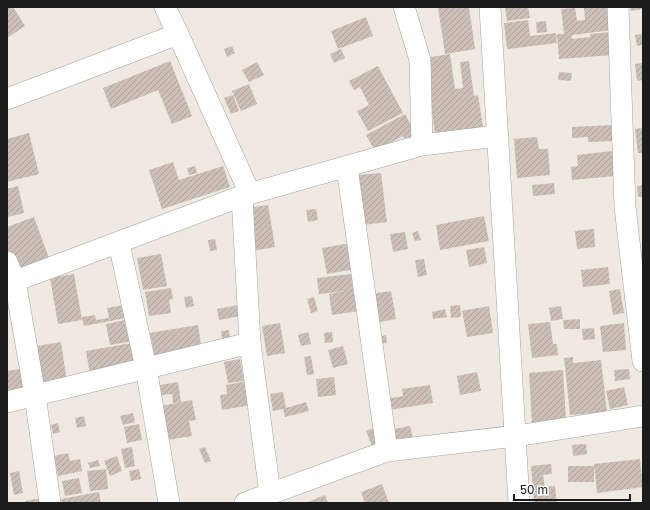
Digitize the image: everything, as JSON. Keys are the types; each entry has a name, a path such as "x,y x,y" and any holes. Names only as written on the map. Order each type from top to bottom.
{"street":[{"path":"165,7 178,34 246,195 250,343 270,494"},
{"path":"404,7 420,60 422,145"},
{"path":"490,7 519,503"},
{"path":"618,7 625,207 643,361"},
{"path":"7,99 178,34"},
{"path":"11,283 246,195 422,145 497,136"},
{"path":"347,167 387,451"},
{"path":"119,243 146,368 169,503"},
{"path":"7,262 35,395 50,503"},
{"path":"7,402 250,343"},
{"path":"245,503 387,451 516,436 643,416"}],"building":[{"path":"7,7 13,7 25,26 7,38"},
{"path":"438,7 469,7 475,49 445,54"},
{"path":"505,7 528,7 530,18 507,21"},
{"path":"609,7 612,30 572,35 572,39 590,37 590,34 611,32 612,55 559,59 557,34 564,34 561,9 575,8 577,21 585,20 584,8"},
{"path":"630,7 643,7 643,9 631,11"},
{"path":"366,17 373,36 338,49 331,31"},
{"path":"528,20 530,36 556,33 557,43 507,49 504,23"},
{"path":"546,21 547,32 537,33 536,22"},
{"path":"643,34 643,45 637,46 635,35"},
{"path":"232,46 235,53 227,57 224,49"},
{"path":"341,49 345,58 334,63 330,54"},
{"path":"450,54 455,89 463,88 460,62 469,61 474,96 478,95 483,127 435,134 425,58"},
{"path":"170,61 192,116 172,124 158,90 111,109 103,88"},
{"path":"257,62 264,75 249,82 242,70"},
{"path":"643,63 643,80 637,81 635,64"},
{"path":"378,66 403,113 368,131 357,111 369,105 360,87 354,90 349,81"},
{"path":"559,72 572,73 571,81 558,80"},
{"path":"249,84 257,104 241,111 232,91"},
{"path":"233,95 239,111 231,114 224,98"},
{"path":"405,114 417,136 406,142 403,136 375,151 366,135"},
{"path":"612,125 613,141 588,142 588,137 572,138 572,127"},
{"path":"643,128 643,153 638,153 635,129"},
{"path":"29,133 39,174 7,182 7,139"},
{"path":"537,137 539,149 548,149 550,175 517,178 514,139"},
{"path":"613,151 615,176 572,180 571,167 578,166 577,155"},
{"path":"173,162 179,180 223,166 230,187 162,209 149,170"},
{"path":"195,166 197,173 189,175 187,168"},
{"path":"381,173 387,222 363,225 357,175"},
{"path":"554,183 555,194 533,196 532,185"},
{"path":"643,185 643,197 638,197 637,186"},
{"path":"18,186 24,213 7,217 7,189"},
{"path":"268,205 275,247 253,251 246,208"},
{"path":"316,209 318,220 308,222 306,210"},
{"path":"484,216 489,241 440,250 436,225"},
{"path":"34,217 49,258 9,272 7,266 7,227"},
{"path":"594,229 595,247 577,249 575,231"},
{"path":"418,231 421,240 415,241 412,233"},
{"path":"405,232 408,249 393,252 390,234"},
{"path":"215,239 217,250 210,251 208,240"},
{"path":"350,243 355,269 327,274 322,248"},
{"path":"484,247 487,263 469,267 466,250"},
{"path":"161,254 167,286 143,290 137,258"},
{"path":"424,259 427,275 418,277 415,260"},
{"path":"608,267 610,284 583,287 581,270"},
{"path":"74,274 82,320 58,324 50,278"},
{"path":"351,274 353,290 356,290 359,311 332,315 329,294 345,291 319,294 317,278"},
{"path":"171,288 173,299 169,300 171,313 149,316 145,292"},
{"path":"620,289 624,313 613,315 609,291"},
{"path":"391,291 396,319 375,323 370,294"},
{"path":"192,296 194,306 186,308 184,297"},
{"path":"314,297 318,311 311,313 307,299"},
{"path":"129,304 131,317 84,326 82,317 95,315 96,320 109,318 107,308"},
{"path":"243,304 245,315 219,320 217,309"},
{"path":"460,305 461,317 451,318 450,306"},
{"path":"489,306 493,333 467,337 462,311"},
{"path":"561,306 563,319 551,321 549,308"},
{"path":"445,309 447,317 433,319 432,312"},
{"path":"130,319 134,341 110,345 106,324"},
{"path":"580,319 580,329 564,329 563,320"},
{"path":"550,322 553,344 557,344 558,355 532,358 528,324"},
{"path":"280,323 285,353 267,356 262,326"},
{"path":"624,323 626,350 603,352 600,326"},
{"path":"198,325 202,351 155,359 150,333"},
{"path":"594,328 595,339 583,340 582,329"},
{"path":"229,330 230,343 223,344 221,331"},
{"path":"308,332 311,344 301,346 298,335"},
{"path":"332,332 333,342 325,343 324,333"},
{"path":"386,335 387,343 378,344 377,337"},
{"path":"61,342 67,382 43,386 37,346"},
{"path":"132,343 136,368 90,375 86,351"},
{"path":"343,346 348,364 333,368 328,350"},
{"path":"311,356 314,374 307,375 304,357"},
{"path":"573,357 573,363 601,360 607,412 570,415 564,358"},
{"path":"240,359 244,381 228,383 224,362"},
{"path":"24,368 28,391 7,394 7,371"},
{"path":"629,369 630,379 615,381 614,370"},
{"path":"563,370 566,421 532,424 529,373"},
{"path":"477,372 481,391 460,395 457,376"},
{"path":"334,377 336,395 318,397 316,379"},
{"path":"253,380 257,404 222,410 220,395 227,394 226,385"},
{"path":"178,382 181,402 173,403 172,394 162,395 160,385"},
{"path":"430,385 433,403 383,411 381,400 403,396 402,389"},
{"path":"624,387 628,405 610,409 606,391"},
{"path":"283,392 286,408 306,402 309,411 285,417 283,409 273,411 270,394"},
{"path":"192,400 196,420 189,421 192,436 167,440 161,406"},
{"path":"133,413 135,422 123,425 120,416"},
{"path":"84,416 86,426 77,428 75,418"},
{"path":"58,423 60,432 53,434 51,425"},
{"path":"139,424 142,440 127,443 124,427"},
{"path":"410,426 414,443 393,447 389,430"},
{"path":"376,427 385,450 375,454 366,431"},
{"path":"586,444 587,454 573,456 572,445"},
{"path":"132,447 135,466 125,468 121,449"},
{"path":"205,447 211,461 205,463 199,449"},
{"path":"68,453 70,461 80,459 82,471 58,476 54,456"},
{"path":"117,456 122,471 110,476 104,461"},
{"path":"640,459 643,487 597,493 594,464"},
{"path":"98,460 100,466 90,468 88,463"},
{"path":"551,464 552,474 543,475 545,487 555,486 557,503 534,503 531,466"},
{"path":"568,466 594,466 594,482 568,482"},
{"path":"106,469 108,489 90,491 87,471"},
{"path":"139,469 141,479 131,481 129,471"},
{"path":"19,471 23,493 14,495 10,473"},
{"path":"79,478 82,493 65,496 62,481"},
{"path":"382,484 389,503 365,503 361,492"},
{"path":"99,492 101,503 62,503 61,499"},
{"path":"325,495 328,503 305,503"},
{"path":"47,497 49,503 25,503 25,501"}]}
